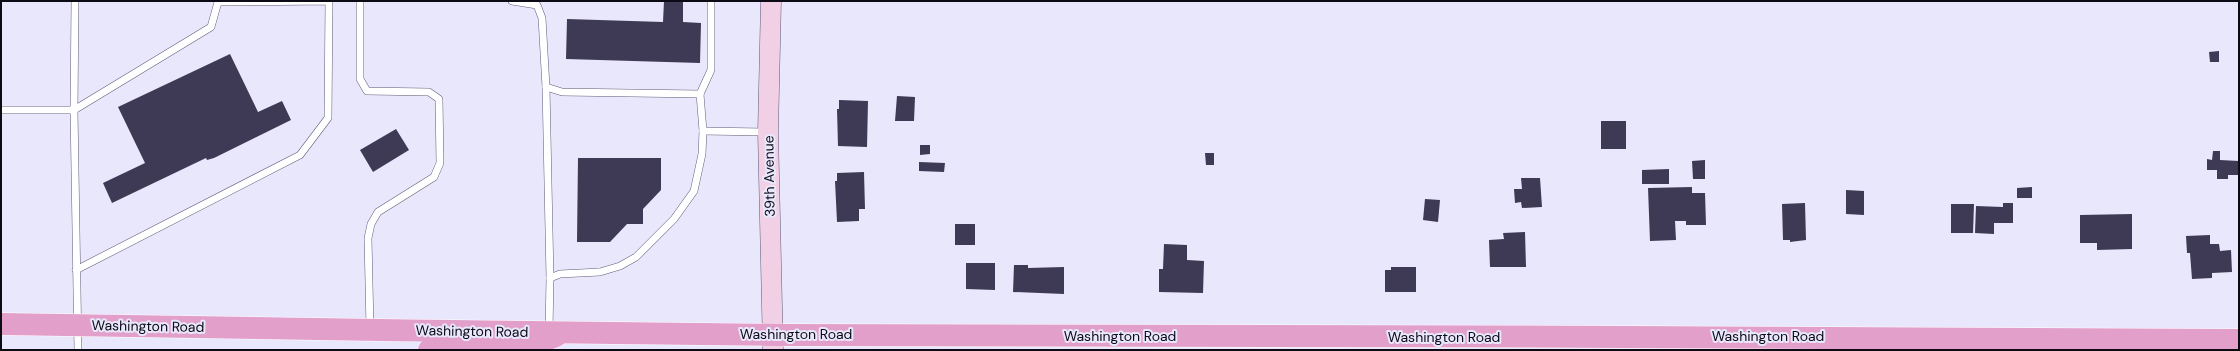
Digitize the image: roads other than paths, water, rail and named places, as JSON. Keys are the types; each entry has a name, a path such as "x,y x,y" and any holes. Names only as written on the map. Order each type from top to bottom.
{"main road":[{"name":"39th Avenue","path":"771,1 768,132 773,342"},
{"name":"Washington Road","path":"1,324 558,332 773,342 1331,340 2239,340"},
{"path":"429,350 523,349 558,332"}],"lane":[{"path":"75,1 74,110 76,270 79,325 78,350"},
{"path":"1,110 74,110 211,27 218,2 329,1 328,118 300,154 76,270"},
{"path":"360,1 360,80 367,91 429,92 439,99 440,163 434,177 378,212 371,224 368,238 370,329"},
{"path":"512,1 540,3 546,87 550,278 558,332"},
{"path":"550,278 560,274 600,272 620,266 636,257 674,219 694,191 702,154 703,131 700,94 711,70 711,1"},
{"path":"546,87 562,92 700,94"},
{"path":"703,131 768,132"}]}
